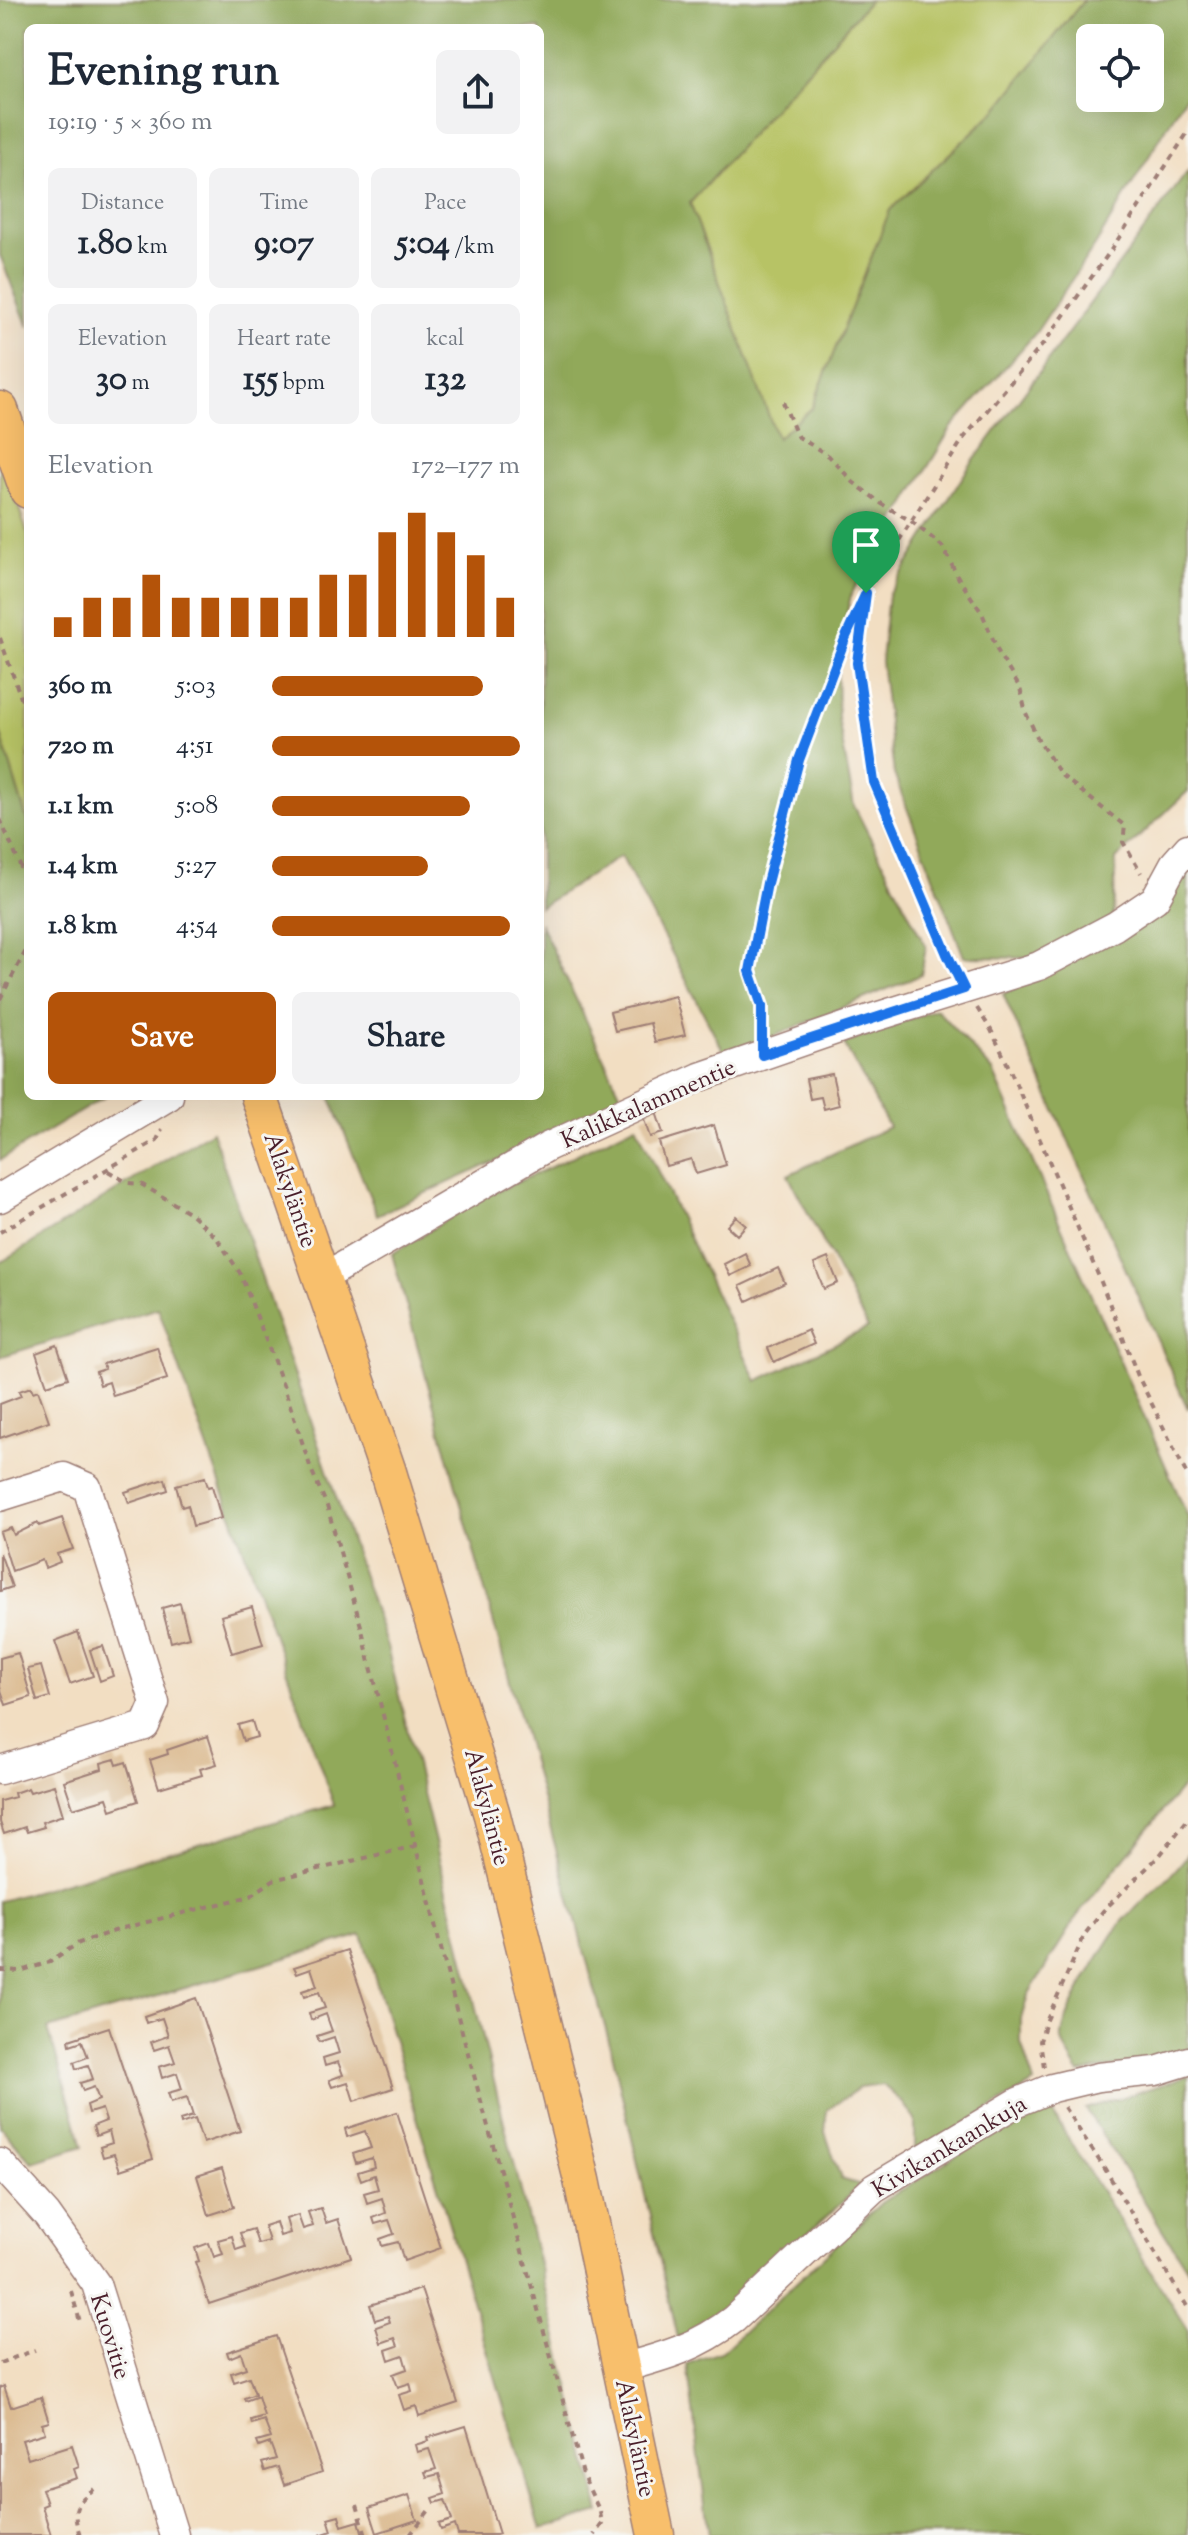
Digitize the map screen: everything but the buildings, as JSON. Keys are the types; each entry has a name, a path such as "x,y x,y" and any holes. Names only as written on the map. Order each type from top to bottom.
{"main road":[{"path":"0,410 24,479"},
{"name":"Alakyläntie","path":"260,1100 387,1469 492,1815 582,2180 656,2535"}],"street":[{"name":"Kalikkalammentie","path":"322,1278 547,1147 700,1077 1039,966 1115,926 1155,899 1174,864 1188,848"},
{"path":"0,1198 162,1100"},
{"path":"0,1497 64,1477 87,1487 155,1703 145,1726 0,1770"},
{"name":"Kivikankaankuja","path":"622,2368 683,2351 713,2336 874,2188 1018,2102 1063,2085 1098,2077 1156,2071 1188,2061"},
{"name":"Kuovitie","path":"0,2163 47,2215 96,2284 174,2535"}],"path":[{"path":"762,1055 762,1006 750,971 767,883 799,760 866,593 963,439 1044,343 1109,253 1188,132"},
{"path":"783,402 797,436 829,456 853,482 942,546 982,613 1000,656 1020,688 1026,713 1039,741 1061,775 1125,826 1123,842 1155,899"},
{"path":"866,593 857,663 874,782 947,954 1007,1063 1138,1376 1188,1477"},
{"path":"0,638 24,707"},
{"path":"0,819 22,870 24,886"},
{"path":"0,999 24,954"},
{"path":"0,1232 108,1171 128,1183 141,1184 190,1213 216,1237 240,1273 327,1506 361,1626 457,2013 580,2463 600,2512 602,2524 594,2535"},
{"path":"0,1970 20,1971 47,1963 79,1943 123,1928 251,1896 273,1880 415,1846"},
{"path":"0,2363 35,2350"},
{"path":"80,2535 75,2511 78,2500 97,2487"},
{"path":"357,2505 366,2535"},
{"path":"410,2535 430,2509"}],"green space":[{"path":"0,0 870,0 690,203 777,438 812,408 890,210 997,109 1084,0 1188,0 1188,92 1096,244 1035,334 952,427 852,592 837,652 838,718 854,806 926,947 921,975 726,1056 621,856 544,904 544,24 24,24 24,317 0,255"},
{"path":"870,0 1084,0 997,109 890,210 812,408 777,439 690,203"},
{"path":"1188,171 1188,791 1116,859 1113,919 1032,958 964,957 894,774 881,661 888,595 969,467"},
{"path":"0,453 24,523 24,811 0,731"},
{"path":"0,731 24,811 24,1100 99,1100 0,1160"},
{"path":"1188,872 1188,1409 1003,994 1101,941 1146,909"},
{"path":"544,931 625,1103 377,1215 332,1100 544,1100"},
{"path":"936,1009 993,1071 1188,1517 1188,1780 1077,1916 1028,1995 1021,2019 1021,2043 1034,2083 915,2153 915,2120 902,2102 883,2085 859,2088 827,2110 825,2132 841,2179 861,2185 710,2323 678,2338 612,2052 392,1254 481,1198 636,1125 757,1381 868,1328 788,1175 889,1127 844,1044"},
{"path":"212,1131 387,1647 600,2512 541,2529 362,1935 48,2029 83,2146 32,2162 0,2126 0,1901 334,1805 158,1308 0,1357 0,1263"},
{"path":"1188,1854 1188,2052 1079,2073 1062,2040 1076,1997 1124,1920"},
{"path":"1188,2076 1188,2270 1086,2109"},
{"path":"1045,2101 1188,2331 1188,2535 709,2535 687,2364 723,2351 882,2202"}],"route":[{"path":"866,593 857,663 874,782 964,989 762,1055 762,1006 750,971 767,883 799,760 866,593"}]}
